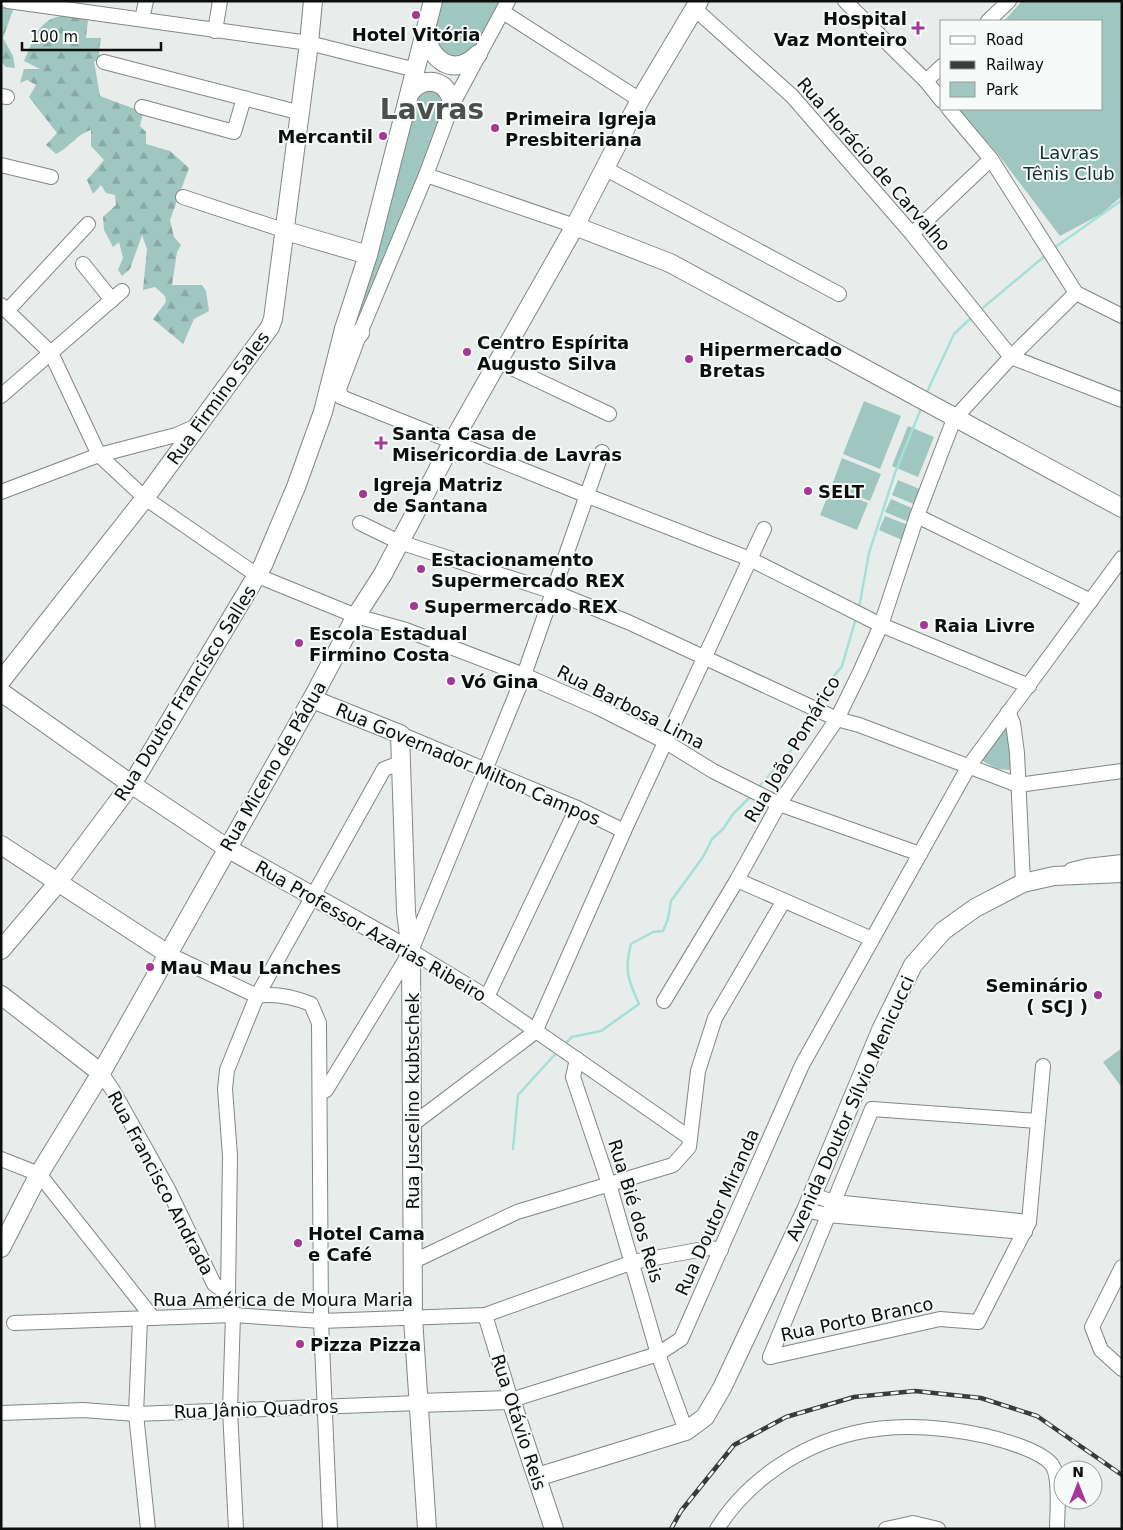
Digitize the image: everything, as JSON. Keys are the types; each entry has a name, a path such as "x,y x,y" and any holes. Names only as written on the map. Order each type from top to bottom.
{"main road":[{"name":"Rua Firmino Sales","path":"1,680 145,498 180,440 200,425 270,327 273,319 286,231 313,1"},
{"name":"Rua Doutor Francisco Salles","path":"1,950 58,881 131,784 258,576 298,481 352,331 368,255 433,1"},
{"name":"Rua Miceno de Pádua","path":"1,1248 7,1226 101,1074 312,699 356,616 382,574 453,441 576,226 640,100 697,5"},
{"path":"425,31 429,49 433,55 446,63 460,65 473,59 478,54"},
{"path":"410,93 418,84 430,81 436,82 446,88 452,105"},
{"path":"576,226 670,263 954,419 1122,508"},
{"path":"286,231 368,255"},
{"path":"323,412 331,401 341,396"},
{"name":"Rua Professor Azarias Ribeiro","path":"1,692 131,784 227,848 411,951"},
{"name":"Rua Governador Milton Campos","path":"312,699 400,734"},
{"name":"Rua Juscelino kubtschek","path":"400,734 406,912 411,951 403,981 413,1124 413,1318 427,1529"},
{"path":"1,845 168,954"},
{"name":"Avenida Doutor Sílvio Menicucci","path":"686,1431 705,1417 722,1388 809,1202 881,1030 913,966 943,931 975,908 1023,883 1054,876 1122,873"},
{"name":"Rua Francisco Andrada","path":"1,995 101,1074"},
{"name":"Rua Jânio Quadros","path":"418,1403 511,1400"},
{"name":"Rua Otávio Reis","path":"511,1400 554,1529"},
{"path":"537,1477 686,1431"}],"street":[{"path":"8,1 94,7 142,19 309,43 416,70"},
{"path":"142,19 146,1"},
{"path":"215,31 220,1"},
{"path":"844,1 926,81 940,98"},
{"path":"989,20 1009,1"},
{"name":"Rua Horácio de Carvalho","path":"697,5 792,96 912,234 1011,357"},
{"path":"640,100 505,7 452,105 426,175 352,331 340,390 341,396 750,559 881,625 1029,686"},
{"path":"104,62 301,113"},
{"path":"926,81 940,68"},
{"path":"142,106 234,132 244,98"},
{"path":"950,110 991,159 1076,293 1122,316"},
{"path":"912,234 991,159"},
{"path":"1,165 51,177"},
{"path":"606,169 839,294"},
{"path":"426,175 576,226"},
{"path":"183,197 286,231"},
{"path":"4,308 88,224"},
{"path":"1,396 117,295 83,264"},
{"path":"954,419 1011,357 1076,293"},
{"name":"Rua Barbosa Lima","path":"4,308 51,353 99,455 145,498 258,576 356,616 406,630 524,676 599,708 666,742 713,771 778,804 920,854"},
{"path":"1011,357 1122,400"},
{"path":"499,362 609,414"},
{"name":"Rua João Pomárico","path":"664,1001 737,880 778,804 836,719 881,625 917,516 954,419"},
{"path":"1,491 99,455 180,440"},
{"path":"411,951 524,676 602,452"},
{"path":"917,516 1091,601"},
{"path":"360,523 399,542 554,592 678,644 836,719 859,725 1018,785 1122,771"},
{"path":"413,1124 535,1032 624,831 764,529"},
{"name":"Rua Doutor Miranda","path":"511,1400 658,1354 681,1340 802,1065 969,766 1122,558"},
{"path":"1008,712 1013,723 1023,883"},
{"name":"Rua Governador Milton Campos","path":"400,734 578,808 624,831"},
{"path":"236,1529 230,1410 233,1315 228,1294 230,1156 225,1089 227,1070 257,996 384,769 400,764"},
{"path":"487,997 578,808"},
{"path":"1054,876 1087,866 1122,862"},
{"path":"737,880 783,902 872,939"},
{"path":"412,1262 517,1212 673,1165 689,1147 698,1071 716,1018 783,902"},
{"path":"406,912 412,919 419,920 425,915"},
{"name":"Rua Professor Azarias Ribeiro","path":"411,951 487,997 690,1138"},
{"path":"168,954 257,996 268,994 294,997 311,1004 320,1023 321,1321 330,1529"},
{"path":"320,1093 326,1090 403,981"},
{"name":"Rua Bié dos Reis","path":"577,1059 573,1077 610,1184 658,1354 686,1431"},
{"name":"Rua Porto Branco","path":"831,1209 770,1357 940,1319 978,1322 1027,1227 1043,1066"},
{"name":"Rua Francisco Andrada","path":"101,1074 112,1089 168,1189 214,1284 228,1294"},
{"path":"831,1209 872,1109 1038,1121"},
{"path":"1,1160 39,1174 147,1318 136,1414 148,1529"},
{"path":"809,1202 831,1209 1027,1227"},
{"name":"Rua América de Moura Maria","path":"14,1323 233,1315 321,1321 485,1315 633,1262 709,1248 721,1250"},
{"path":"1122,1267 1092,1327 1101,1350 1122,1369"},
{"name":"Rua Otávio Reis","path":"485,1315 511,1400"},
{"name":"Rua Jânio Quadros","path":"3,1417 83,1410 136,1414 418,1403"},
{"path":"717,1529 726,1514 755,1482 810,1448 855,1433 906,1428 953,1429 1004,1440 1046,1460 1056,1473 1057,1529"},
{"path":"886,1529 913,1523 938,1529"}],"green space":[{"path":"440,1 501,1 469,66 457,73 439,72 430,61 429,44"},
{"name":"Lavras Tênis Club","path":"1022,1 1122,1 1122,196 1101,214 1060,236 997,153 960,110 1103,110 1103,20 1005,20"},
{"path":"1,7 13,10 3,38 13,56 15,68 6,67 1,62"},
{"path":"62,16 88,20 86,38 101,38 99,52 101,62 94,61 100,96 143,112 140,126 146,132 146,144 170,151 189,168 170,220 174,237 181,245 177,252 172,285 202,285 206,291 209,311 194,319 183,344 153,319 166,302 165,296 155,287 143,290 147,249 142,235 130,269 122,276 118,270 123,258 119,242 113,247 104,230 103,217 116,205 115,195 106,193 101,185 93,194 87,180 104,160 91,146 91,130 82,134 56,154 46,145 57,133 29,97 36,85 27,80 20,83 24,69 40,69 24,61 37,32 47,21"},
{"path":"433,89 449,101 358,335 351,335 419,94"},
{"path":"864,401 901,416 880,469 843,454"},
{"path":"908,426 934,437 918,477 892,466"},
{"path":"842,458 881,474 870,501 832,485"},
{"path":"898,480 922,490 916,505 892,495"},
{"path":"831,488 868,503 857,530 820,515"},
{"path":"891,499 914,509 909,522 885,512"},
{"path":"885,516 908,525 902,540 879,530"},
{"path":"1009,721 1010,770 997,769 981,760"},
{"path":"1122,1048 1122,1088 1103,1062"}],"waterway":[{"path":"1054,248 1122,200"},
{"path":"979,311 1046,255"},
{"path":"926,394 954,334 973,316"},
{"path":"859,608 869,553 895,473 922,406"},
{"path":"818,706 831,680 842,666 856,618"},
{"path":"758,788 800,740 814,713"},
{"path":"564,1045 572,1037 601,1031 639,1004 628,975 631,944 653,932 663,931 668,919 671,901 703,857 712,839 751,796"},
{"path":"513,1149 518,1095 558,1051"}],"railway":[{"path":"671,1529 681,1511 734,1445 786,1417 854,1397 915,1391 981,1398 1037,1416 1122,1475"}],"place":[{"name":"Hotel Vitória","path":"416,15"},
{"name":"Hospital Vaz Monteiro","path":"918,28"},
{"name":"Primeira Igreja Presbiteriana","path":"495,128"},
{"name":"Mercantil","path":"383,136"},
{"name":"Centro Espírita Augusto Silva","path":"467,352"},
{"name":"Hipermercado Bretas","path":"689,359"},
{"name":"Santa Casa de Misericordia de Lavras","path":"381,443"},
{"name":"SELT","path":"808,491"},
{"name":"Igreja Matriz de Santana","path":"363,494"},
{"name":"Estacionamento Supermercado REX","path":"421,569"},
{"name":"Supermercado REX","path":"414,606"},
{"name":"Raia Livre","path":"924,625"},
{"name":"Escola Estadual Firmino Costa","path":"299,643"},
{"name":"Vó Gina","path":"451,681"},
{"name":"Mau Mau Lanches","path":"150,967"},
{"name":"Seminário ( SCJ )","path":"1098,995"},
{"name":"Hotel Cama e Café","path":"298,1243"},
{"name":"Pizza Pizza","path":"300,1344"}],"district":[{"name":"Lavras","path":"432,109"}]}
